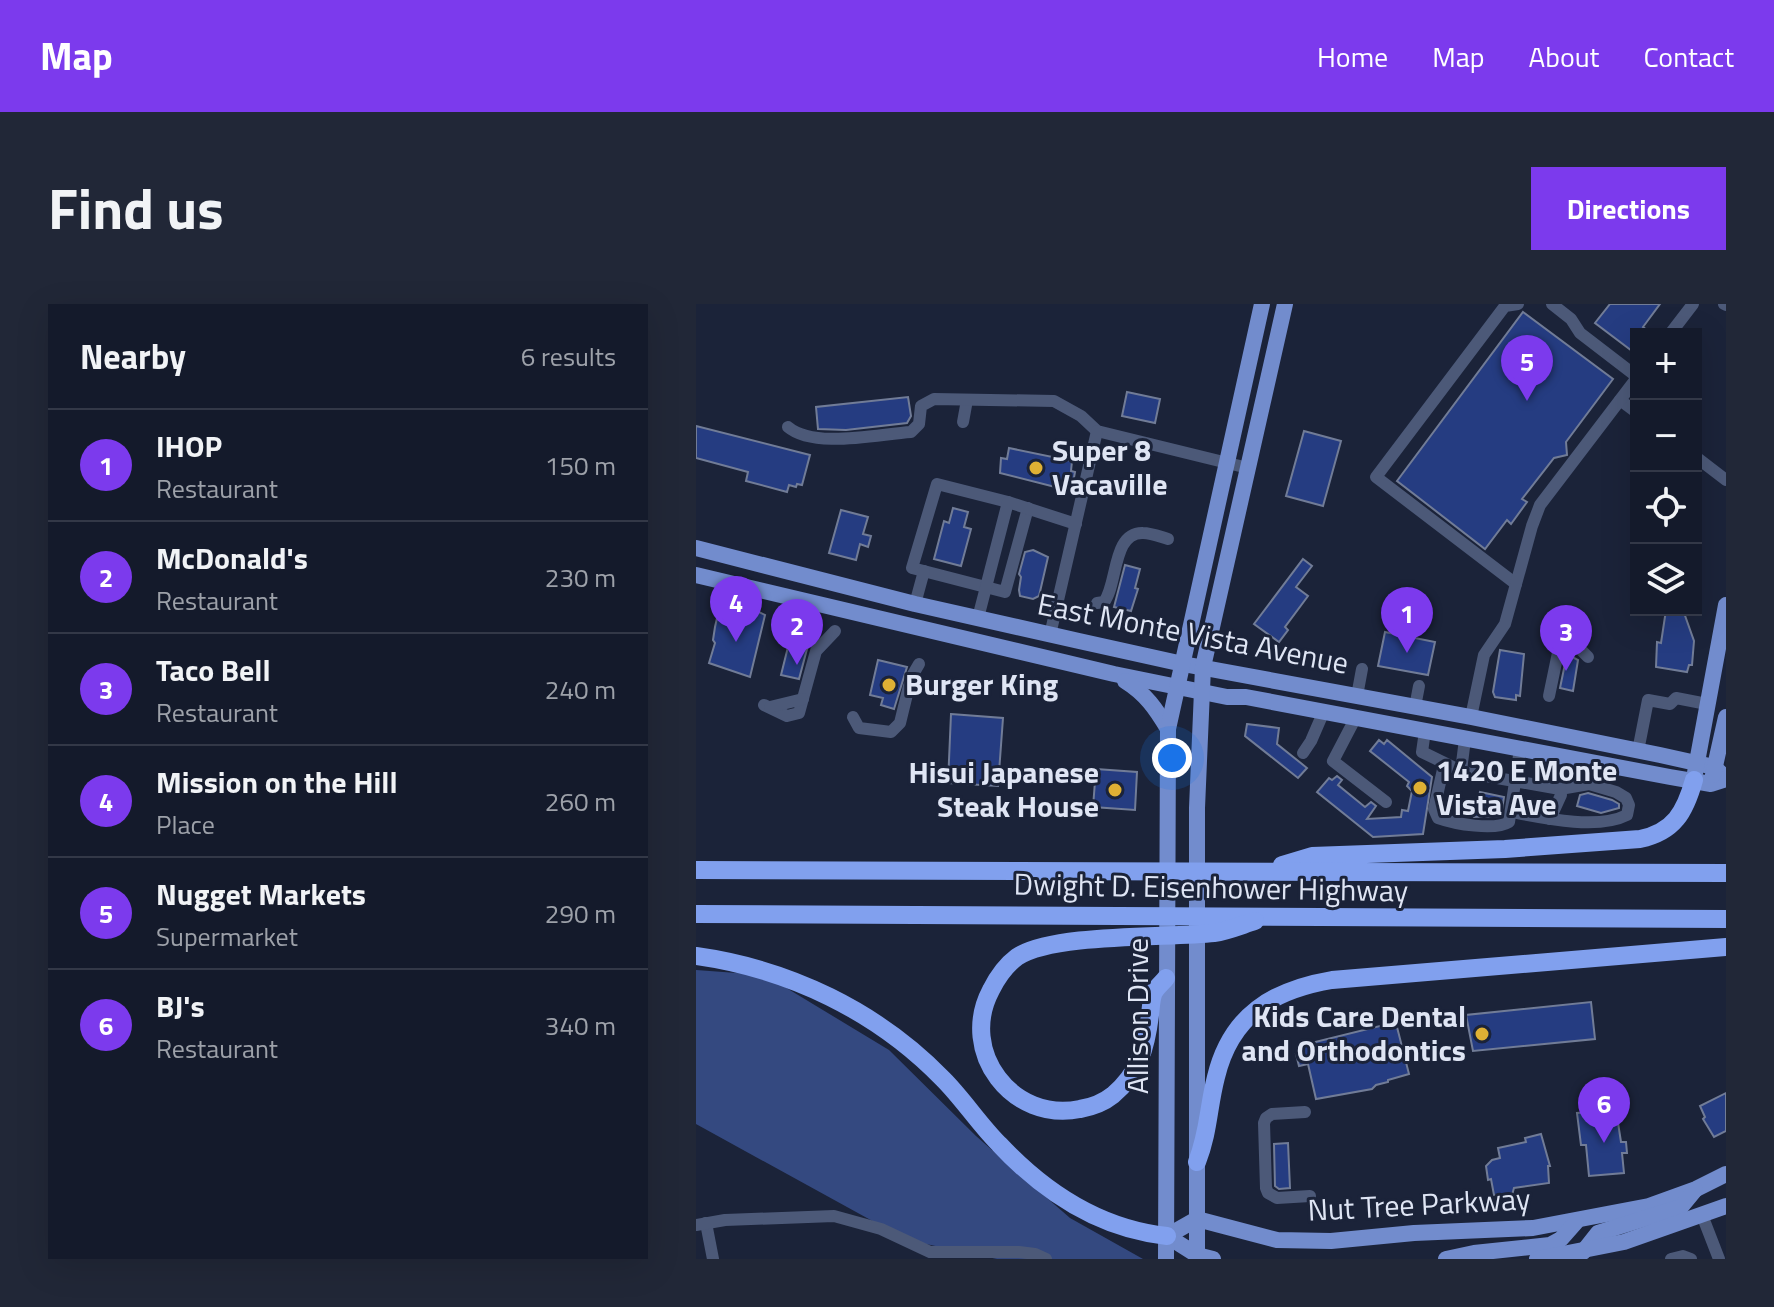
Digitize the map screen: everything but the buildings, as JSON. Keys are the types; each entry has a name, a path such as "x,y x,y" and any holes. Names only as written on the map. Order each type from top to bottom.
{"highway":[{"path":"1261,872 1312,856 1505,849 1609,842 1657,835 1669,828 1689,797 1711,776"},
{"name":"Dwight D. Eisenhower Highway","path":"696,870 1726,873"},
{"name":"Dwight D. Eisenhower Highway","path":"696,914 1726,919"},
{"path":"1166,978 1153,993 1147,1042 1139,1064 1111,1097 1095,1106 1064,1112 1036,1108 1012,1095 995,1076 982,1050 980,1027 985,1000 999,974 1017,957 1045,946 1100,939 1218,932 1265,918"},
{"path":"1197,1162 1207,1138 1215,1078 1228,1045 1267,1001 1302,985 1726,947"},
{"path":"696,956 729,960 768,971 812,987 851,1008 891,1034 943,1079 998,1144 1051,1191 1090,1215 1113,1224 1167,1236"}],"main road":[{"name":"Allison Drive","path":"1166,1259 1165,810 1168,729 1262,304"},
{"name":"Allison Drive","path":"1203,1258 1197,1219 1197,808 1203,667 1285,304"},
{"name":"East Monte Vista Avenue","path":"696,548 915,604 1183,664 1638,751 1711,776"},
{"name":"East Monte Vista Avenue","path":"696,575 1114,674 1227,697 1246,697 1520,749 1711,776"},
{"path":"1711,776 1707,704 1726,605"},
{"path":"1114,674 1140,690 1168,729"},
{"path":"1393,725 1415,720 1459,727 1471,717"},
{"path":"1711,776 1726,717"},
{"path":"1465,739 1479,730 1536,740 1561,735"},
{"name":"Nut Tree Parkway","path":"1197,1219 1277,1240 1331,1241 1414,1233 1533,1228 1649,1206 1726,1174"},
{"path":"1583,1255 1598,1233 1681,1207 1696,1189"},
{"name":"Nut Tree Parkway","path":"1537,1259 1583,1255 1726,1206"},
{"path":"1197,1219 1167,1236 1203,1258"},
{"path":"1446,1259 1550,1245 1561,1239 1576,1222"}],"street":[{"path":"1516,584 1376,477 1505,306 1518,304"},
{"path":"1552,304 1571,319 1580,333 1630,373"},
{"path":"1675,328 1693,304"},
{"path":"1471,717 1484,655 1505,624 1540,505 1630,386"},
{"path":"788,427 797,435 814,440 911,432 919,424 921,406 934,399 1054,401 1081,416 1097,431 1248,468"},
{"path":"963,422 967,400"},
{"path":"1620,400 1630,408"},
{"path":"1050,635 1097,431"},
{"path":"1702,462 1726,480"},
{"path":"1028,508 1005,592 912,568 937,484 1008,502 1028,508 1076,524"},
{"path":"978,618 1008,502"},
{"path":"1097,603 1104,602 1109,595 1120,550 1130,537 1144,533 1168,539"},
{"path":"915,604 924,571"},
{"path":"767,706 793,716 802,708 816,651 835,631"},
{"path":"1549,696 1559,648 1564,644 1573,645 1588,657"},
{"path":"853,717 859,728 891,732 900,723 910,681 919,664"},
{"path":"1357,696 1362,669"},
{"path":"1415,707 1419,686"},
{"path":"1638,751 1648,700 1670,704 1676,698 1707,704"},
{"path":"1303,753 1324,711"},
{"path":"1356,717 1333,761 1386,802"},
{"path":"1425,731 1422,752 1442,769 1560,789 1589,784 1616,792 1626,798 1629,805 1627,815 1589,822 1512,812"},
{"path":"1461,771 1465,739"},
{"path":"1442,769 1434,809 1438,818 1451,823 1500,828 1509,822 1512,812 1520,749"},
{"path":"1550,819 1561,795 1560,789"},
{"path":"1305,1112 1272,1114 1266,1118 1266,1188 1277,1198 1310,1196"},
{"path":"1702,1215 1719,1259"},
{"path":"713,1259 701,1224 834,1216 881,1229 930,1252 1010,1256 1035,1254 1046,1259"},
{"path":"1671,1259 1683,1256 1691,1259"}],"shaded area":[{"path":"696,970 765,975 889,1050 976,1136 1070,1218 1143,1259 997,1259 907,1240 696,1124"}],"place":[{"name":"Nugget Markets","path":"1527,401"},
{"name":"Super 8 Vacaville","path":"1036,468"},
{"name":"Mission on the Hill","path":"736,642"},
{"name":"IHOP","path":"1407,653"},
{"name":"McDonald's","path":"797,665"},
{"name":"Taco Bell","path":"1566,671"},
{"name":"Burger King","path":"889,685"},
{"name":"1420 E Monte Vista Ave","path":"1420,788"},
{"name":"Hisui Japanese Steak House","path":"1115,790"},
{"name":"Kids Care Dental and Orthodontics","path":"1482,1034"},
{"name":"BJ's","path":"1604,1143"}]}
